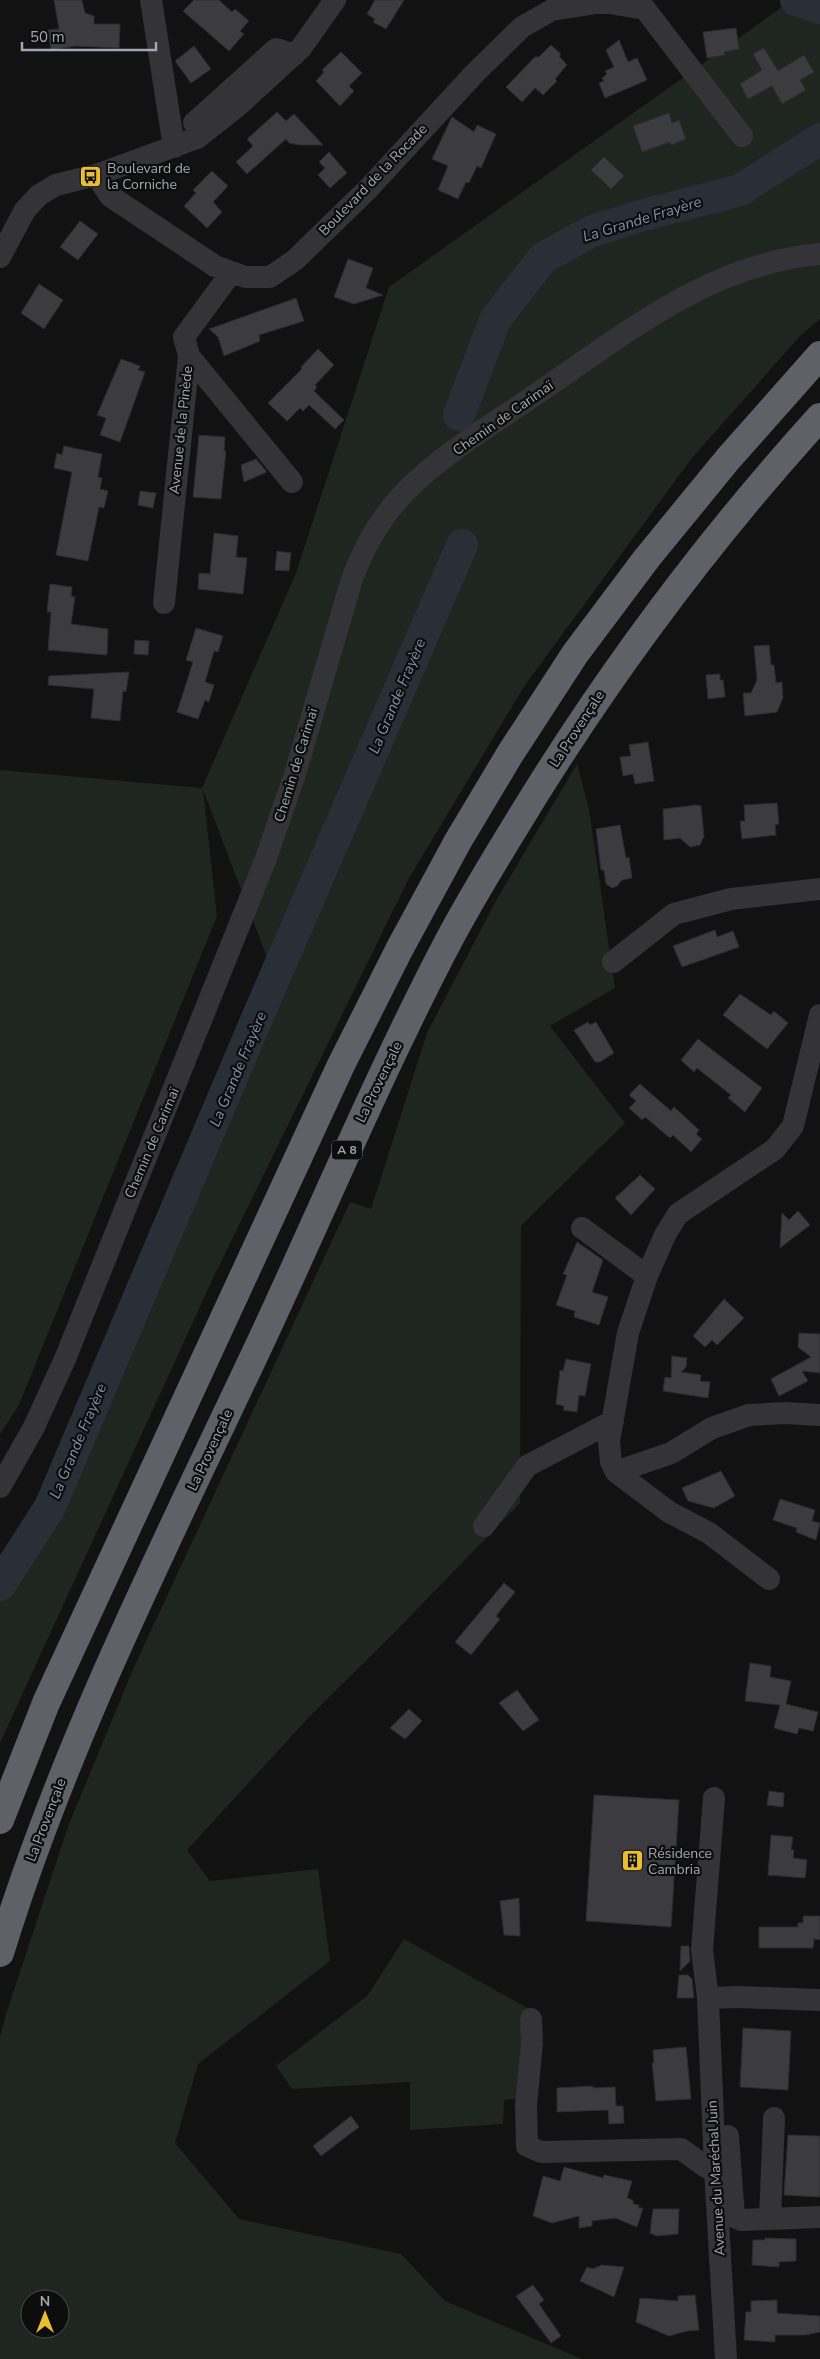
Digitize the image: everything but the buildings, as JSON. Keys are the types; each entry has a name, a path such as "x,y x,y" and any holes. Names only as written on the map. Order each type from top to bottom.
{"highway":[{"path":"0,1820 46,1703 341,1064 400,948 458,841 510,754 576,654 647,558 728,459 820,355"},
{"name":"La Provençale","path":"0,1953 51,1805 116,1652 257,1349 354,1133 450,938 502,847 624,657 700,557 820,417"}],"street":[{"path":"151,0 173,141"},
{"path":"0,257 25,210 39,194 56,185 96,175 173,141 198,138 294,56 335,0"},
{"name":"Boulevard de la Rocade","path":"96,175 110,196 215,266 245,277 270,277 295,260 368,189 474,74 522,27 552,10 603,2 645,4"},
{"path":"645,4 742,136"},
{"name":"Chemin de Carimaï","path":"0,1487 34,1427 58,1375 262,870 295,774 352,579 363,549 373,532 410,486 449,455 656,314 699,288 736,272 780,259 820,254"},
{"name":"Avenue de la Pinède","path":"164,603 189,356 184,338 231,273"},
{"path":"189,356 292,482"},
{"path":"613,962 674,914 731,899 820,889"},
{"path":"769,1579 709,1533 669,1512 616,1472 611,1462 609,1441 628,1333 647,1276 664,1235 678,1214 775,1149 793,1126 820,1014"},
{"path":"582,1228 647,1276"},
{"path":"616,1472 671,1453 712,1428 749,1415 786,1413 820,1415"},
{"path":"484,1526 527,1466 613,1420"},
{"path":"714,1798 702,1950 715,1997 725,2088 734,2217 741,2220 820,2217"},
{"path":"715,1997 820,2000"},
{"name":"Avenue du Maréchal Juin","path":"715,1997 715,2169 726,2359"},
{"path":"531,2019 530,2070 526,2105 527,2146 542,2152 681,2149 706,2167 715,2169"},
{"path":"770,2219 774,2118"}],"shaded area":[{"path":"792,0 820,0 820,319 801,335 692,458 525,685 408,880 215,1274 0,1743 0,1596 75,1477 280,991 203,790 217,916 19,1405 0,1434 0,770 202,788 296,573 389,287"},
{"path":"577,764 589,809 615,988 550,1026 625,1123 521,1226 520,1503 393,1634 309,1717 187,1850 210,1881 318,1869 330,1961 198,2064 175,2143 239,2219 401,2254 445,2301 582,2359 0,2359 0,2037 6,2014 69,1824 134,1667 350,1202 371,1209 427,1033 498,897"},
{"path":"404,1939 527,2008 523,2098 504,2100 503,2124 410,2130 410,2082 292,2089 276,2066 367,1996"}],"waterway":[{"name":"La Grande Frayère","path":"796,0 820,8"},
{"name":"La Grande Frayère","path":"459,415 495,320 543,258 590,232 640,216 740,190 820,139"},
{"name":"La Grande Frayère","path":"0,1585 50,1507 258,1016 462,545"}],"place":[{"name":"Boulevard de la Corniche","path":"91,176"},
{"name":"Résidence Cambria","path":"632,1861"}]}
